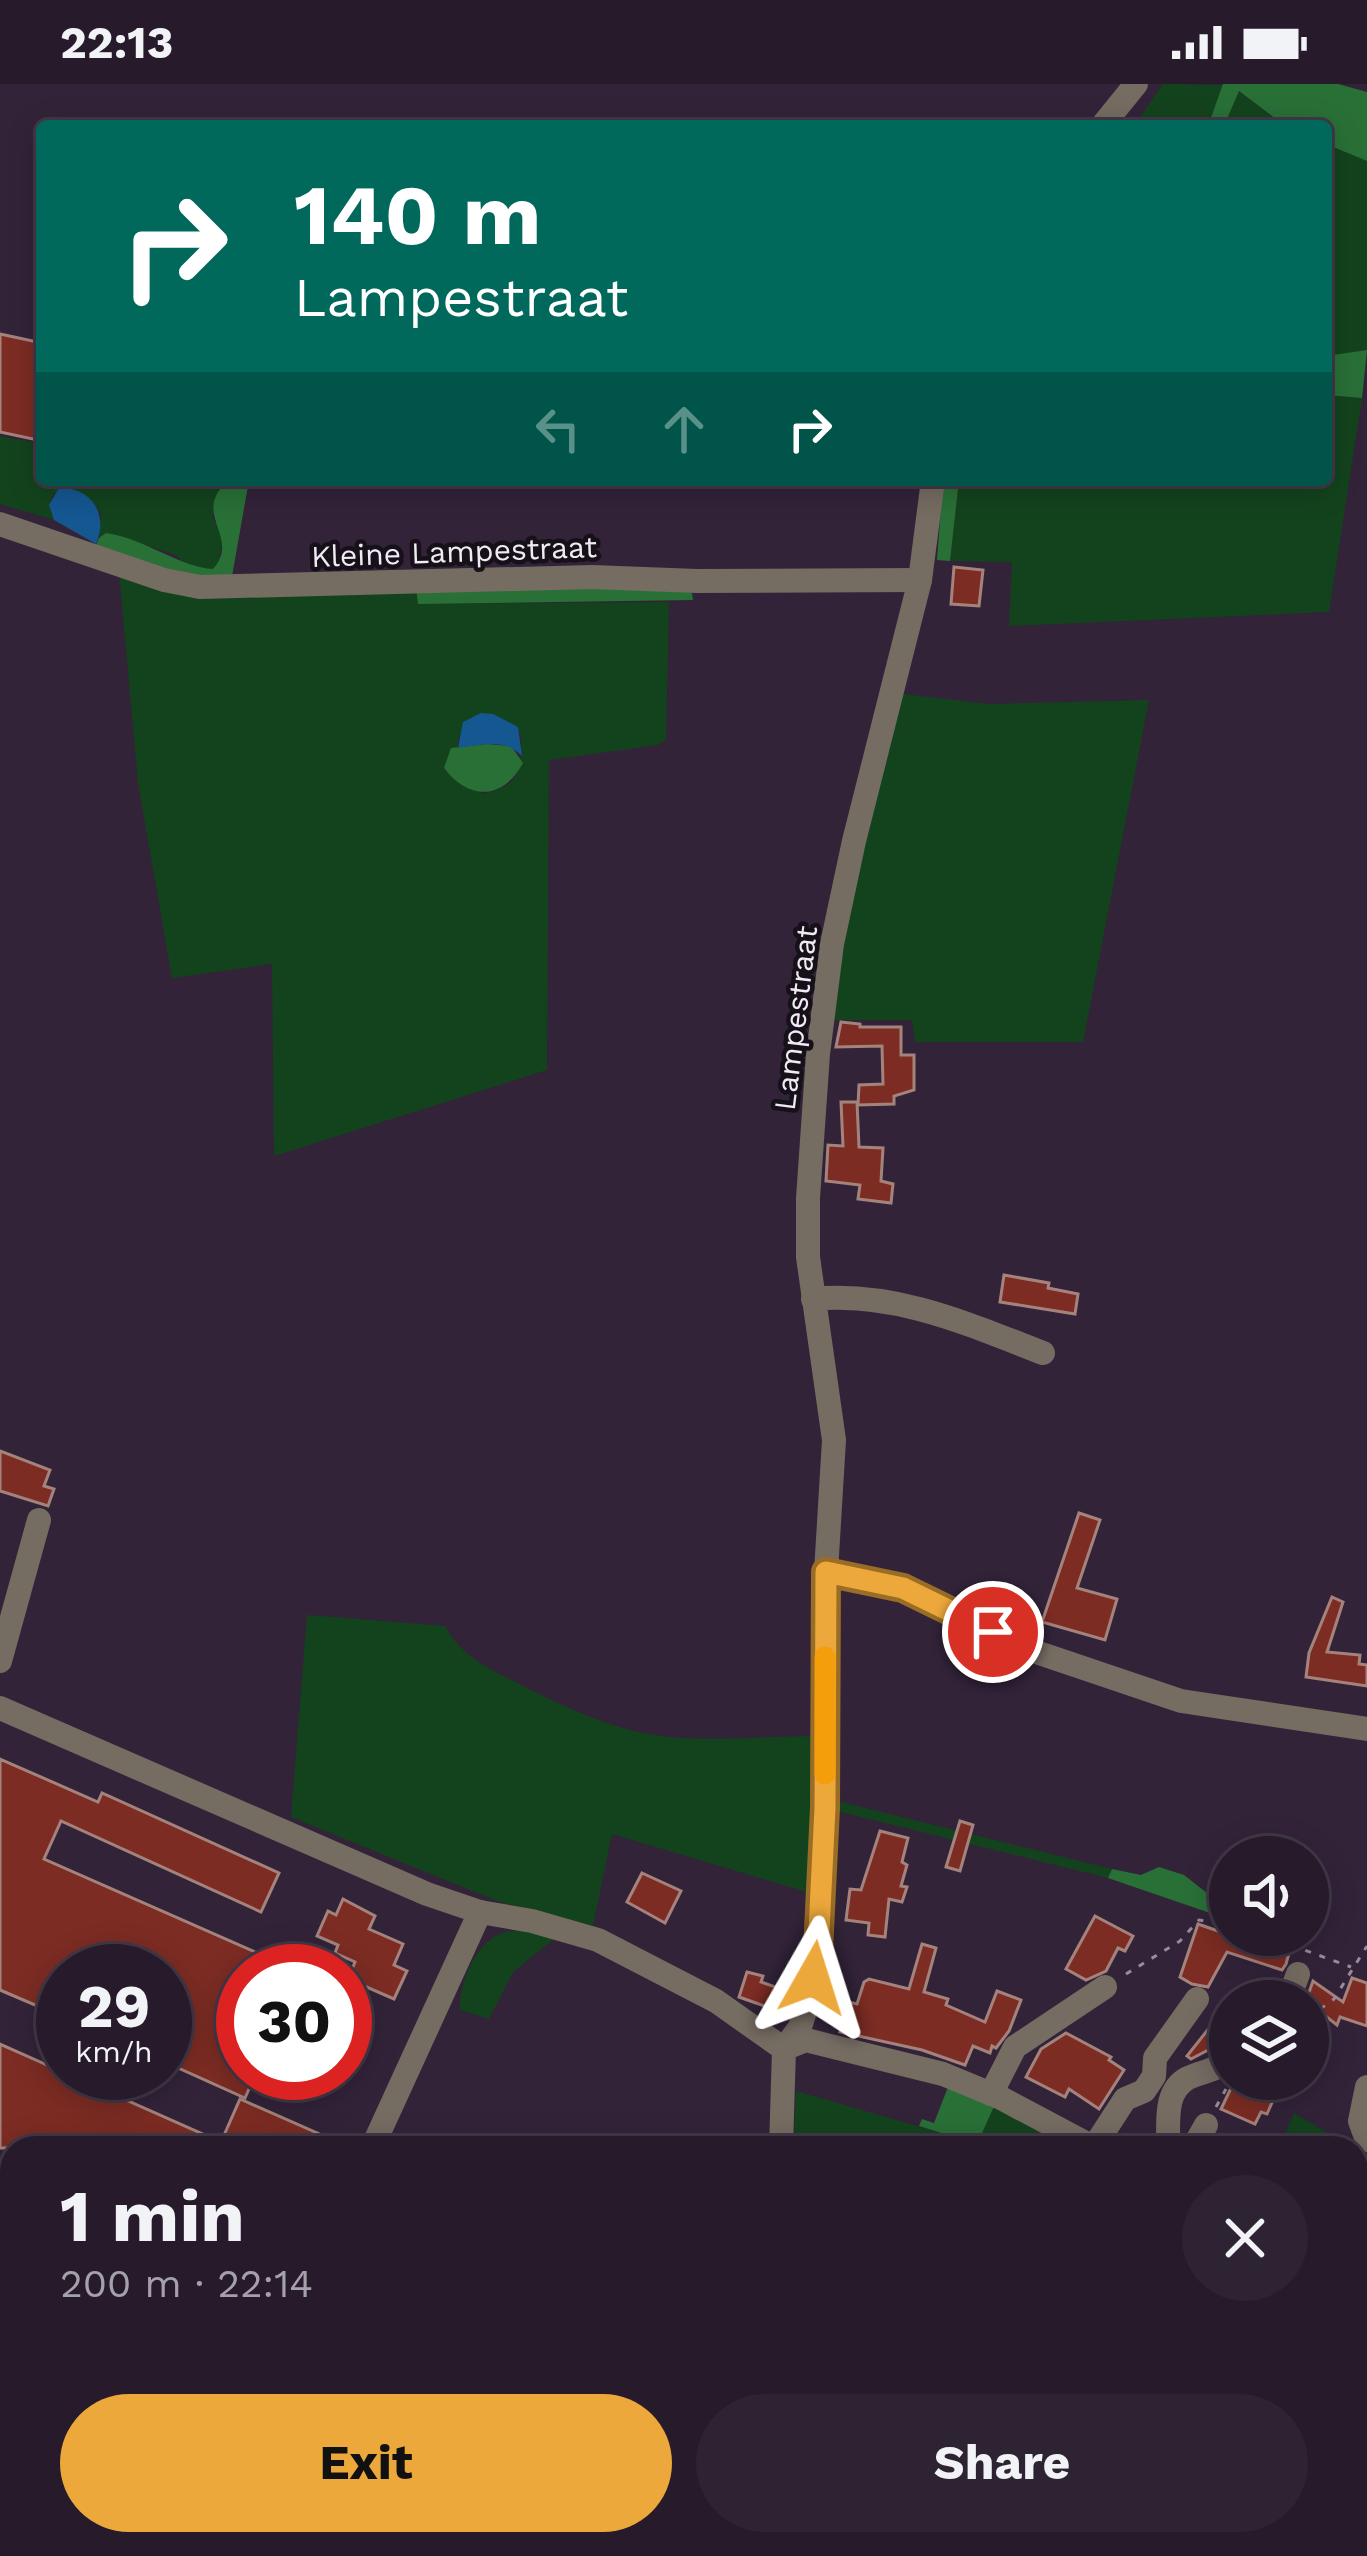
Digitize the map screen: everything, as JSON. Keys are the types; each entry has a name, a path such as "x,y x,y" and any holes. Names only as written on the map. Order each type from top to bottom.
{"street":[{"path":"1107,120 1136,84"},
{"name":"Lampestraat","path":"784,2049 800,2027 818,1951 825,1808 826,1572 834,1440 813,1299 808,1198 818,1054 832,944 920,580 933,486"},
{"name":"Kleine Lampestraat","path":"0,524 164,580 200,587 592,577 920,580"},
{"path":"813,1299 848,1296 905,1304 1043,1353"},
{"path":"0,1660 39,1520"},
{"path":"826,1572 903,1588 1033,1651 1180,1701 1367,1729"},
{"path":"0,1708 427,1894 480,1912 598,1940 716,2001 784,2049"},
{"path":"377,2136 480,1912"},
{"path":"1296,1980 1298,1974"},
{"path":"991,2094 1015,2048 1105,1987"},
{"path":"1102,2136 1125,2099 1144,2091 1154,2076 1155,2058 1198,2000"},
{"path":"784,2049 806,2040 943,2074 1071,2136"},
{"path":"781,2136 784,2049"},
{"path":"1169,2136 1172,2095 1186,2079 1209,2073"},
{"path":"1366,2136 1360,2121 1367,2087"},
{"path":"1200,2136 1207,2125"}],"path":[{"path":"1105,1987 1180,1941 1199,1919 1209,1921"},
{"path":"1329,2003 1367,1946"},
{"path":"1321,1956 1351,1967"},
{"path":"1207,2125 1221,2100"}],"green space":[{"path":"1163,84 1224,85 1210,120 1138,120"},
{"path":"1223,84 1338,84 1367,92 1367,161 1332,146 1332,120 1277,120 1239,91 1227,120 1210,120"},
{"path":"1238,91 1277,120 1226,120"},
{"path":"1332,146 1367,161 1367,350 1332,356"},
{"path":"1367,350 1362,398 1332,396 1332,355"},
{"path":"1332,396 1362,398 1329,612 1009,626 1012,562 950,561 958,486 1332,486"},
{"path":"0,436 36,443 36,486 224,486 212,516 223,539 218,565 194,569 173,554 106,533 99,538 101,514 94,503 54,493 49,505 54,520 0,504"},
{"path":"224,486 248,486 231,582 212,583 94,550 106,533 213,569 222,546 214,514"},
{"path":"943,486 958,486 950,561 937,560"},
{"path":"119,571 416,587 419,604 669,602 666,740 549,760 547,1070 274,1156 272,964 172,978 138,783","holes":["521,734 519,766 512,781 482,794 451,749 458,748 458,738"]},
{"path":"691,586 693,600 418,604 416,587"},
{"path":"903,694 989,704 1149,700 1083,1042 915,1042 912,1020 830,1020 833,971"},
{"path":"511,746 523,763 496,790 475,791 444,768 451,748"},
{"path":"307,1615 445,1626 460,1647 489,1668 577,1712 634,1731 702,1739 818,1736 814,1894 612,1834 593,1926 497,1901 291,1817"},
{"path":"833,1800 1112,1869 1108,1878 833,1810"},
{"path":"1159,1867 1184,1875 1209,1895 1209,1913 1108,1878 1112,1869 1141,1875"},
{"path":"530,1930 554,1939 513,1972 489,2019 460,2010 465,1978 483,1947 503,1933"},
{"path":"950,2082 996,2102 981,2136 951,2136 919,2126 922,2119 934,2123"},
{"path":"796,2091 952,2136 794,2136"},
{"path":"996,2102 1043,2126 1039,2136 979,2136"},
{"path":"1294,2113 1333,2136 1284,2136"}],"water":[{"path":"59,488 81,492 95,505 100,523 96,544 54,520 49,505"},
{"path":"481,713 518,727 522,756 500,745 458,748 463,722"}],"building":[{"path":"0,334 36,342 36,440 0,432"},
{"path":"954,567 983,570 979,606 951,604"},
{"path":"841,1022 901,1027 901,1055 914,1055 914,1090 894,1096 894,1104 858,1105 859,1085 883,1084 882,1046 836,1047"},
{"path":"841,1102 857,1102 859,1147 883,1148 881,1181 893,1184 891,1203 858,1199 860,1185 826,1181 828,1145 843,1146"},
{"path":"1004,1275 1078,1294 1075,1314 1000,1302"},
{"path":"0,1451 50,1470 44,1486 54,1489 48,1506 0,1491"},
{"path":"1079,1513 1100,1520 1077,1588 1117,1599 1105,1640 1042,1622"},
{"path":"1332,1597 1343,1602 1327,1652 1360,1655 1359,1664 1367,1665 1367,1686 1306,1677 1309,1653"},
{"path":"0,1759 98,1802 102,1793 279,1873 261,1912 61,1821 44,1859 237,1944 216,1944 216,2085 192,2074 192,1944 36,1944 36,2005 0,1990"},
{"path":"960,1821 973,1825 960,1871 946,1867"},
{"path":"880,1831 908,1838 901,1886 907,1887 902,1902 889,1899 885,1937 868,1935 869,1923 846,1920 850,1889 861,1890"},
{"path":"642,1873 681,1891 665,1923 627,1902"},
{"path":"343,1899 375,1916 369,1929 403,1944 394,1965 407,1971 394,1999 372,1989 372,1944 336,1944 317,1936 328,1911 336,1915"},
{"path":"1095,1916 1133,1936 1125,1951 1118,1948 1106,1971 1086,1980 1066,1969"},
{"path":"1198,1924 1209,1928 1209,1956 1225,1956 1208,1987 1180,1977"},
{"path":"922,1944 936,1948 924,1992 948,1999 946,2005 985,2022 997,1991 1021,2000 1009,2031 990,2053 973,2046 965,2065 840,2032 849,2002 857,2004 864,1982 869,1979 909,1989"},
{"path":"1239,1956 1288,1956 1282,1970"},
{"path":"747,1972 793,1993 787,2014 739,1997"},
{"path":"1352,1978 1367,1983 1367,2026 1340,2017 1337,2025 1329,2019 1329,1992 1343,2002"},
{"path":"1209,2028 1209,2050 1191,2059 1187,2056"},
{"path":"1066,2033 1111,2057 1124,2070 1099,2109 1069,2089 1065,2097 1026,2077 1041,2049"},
{"path":"0,2044 36,2060 36,2100 126,2100 207,2136 0,2136"},
{"path":"242,2100 324,2136 224,2136"},
{"path":"1225,2100 1273,2100 1255,2124 1221,2109"}],"slow traffic":[{"path":"825,1657 825,1774"}],"route":[{"path":"813,1978 825,1808 826,1572 903,1588 993,1632"}]}
